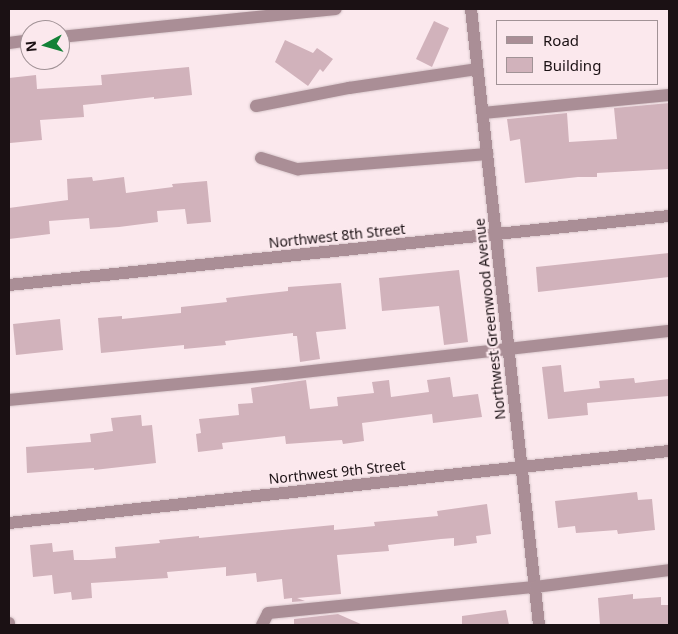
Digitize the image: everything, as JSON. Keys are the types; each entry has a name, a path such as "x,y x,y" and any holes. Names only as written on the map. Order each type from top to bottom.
{"street":[{"path":"70,36 306,10 336,9"},
{"name":"Northwest Greenwood Avenue","path":"471,9 538,625"},
{"path":"256,106 350,88 477,69"},
{"path":"483,113 669,95"},
{"path":"261,158 298,169 487,154"},
{"name":"Northwest 8th Street","path":"9,285 669,216"},
{"path":"9,400 286,374 669,331"},
{"name":"Northwest 9th Street","path":"9,524 669,451"},
{"path":"262,625 268,613 535,587 669,570"}],"building":[{"path":"434,21 449,28 432,67 416,59"},
{"path":"285,40 313,53 317,48 333,59 323,72 320,69 308,86 275,62"},
{"path":"189,67 192,95 83,105 84,117 40,120 42,140 10,143 9,78 36,75 37,89 102,85 101,75"},
{"path":"669,103 669,169 597,173 597,177 578,177 525,183 520,139 510,141 507,119 567,113 569,142 617,139 614,108"},
{"path":"92,177 93,181 124,177 126,193 173,187 172,184 207,181 211,222 187,224 185,209 157,211 158,222 90,229 89,218 49,221 50,234 9,239 9,208 68,200 67,179"},
{"path":"669,253 669,277 538,292 536,267"},
{"path":"459,270 468,342 444,345 439,306 382,311 379,278"},
{"path":"341,283 346,329 316,332 320,359 300,362 297,336 293,336 293,333 225,341 226,345 184,349 184,345 101,353 98,318 122,316 122,319 181,313 181,307 227,302 226,298 288,291 288,287"},
{"path":"60,319 63,350 16,355 13,324"},
{"path":"561,365 564,392 600,388 599,381 634,378 635,383 669,379 669,396 587,403 588,415 548,419 542,367"},
{"path":"450,377 453,397 478,394 482,417 433,423 432,414 362,423 364,441 343,444 342,440 286,444 285,436 222,443 223,449 198,452 196,434 201,433 199,419 239,415 238,404 253,403 251,388 306,380 310,409 338,406 337,397 374,393 372,382 389,380 391,397 429,392 427,380"},
{"path":"141,415 142,426 152,425 156,463 94,470 94,468 27,473 26,447 91,442 90,434 113,431 111,418"},
{"path":"637,492 638,500 652,499 655,530 618,534 617,530 576,533 575,526 558,528 555,501"},
{"path":"487,504 491,534 476,536 477,543 454,546 454,538 441,539 388,545 389,551 337,555 341,594 297,598 305,601 292,602 292,598 284,599 282,579 257,582 256,573 226,576 226,567 167,572 168,578 91,583 92,598 72,600 71,592 54,594 52,575 33,577 30,545 52,543 53,552 73,550 74,560 116,558 115,547 160,543 159,540 334,525 334,530 375,526 374,522 438,516 437,511"},
{"path":"633,594 633,599 661,597 661,605 669,605 669,625 600,625 598,598"},
{"path":"506,610 509,625 462,625 462,616"},
{"path":"338,614 363,625 294,625 294,619"}]}
